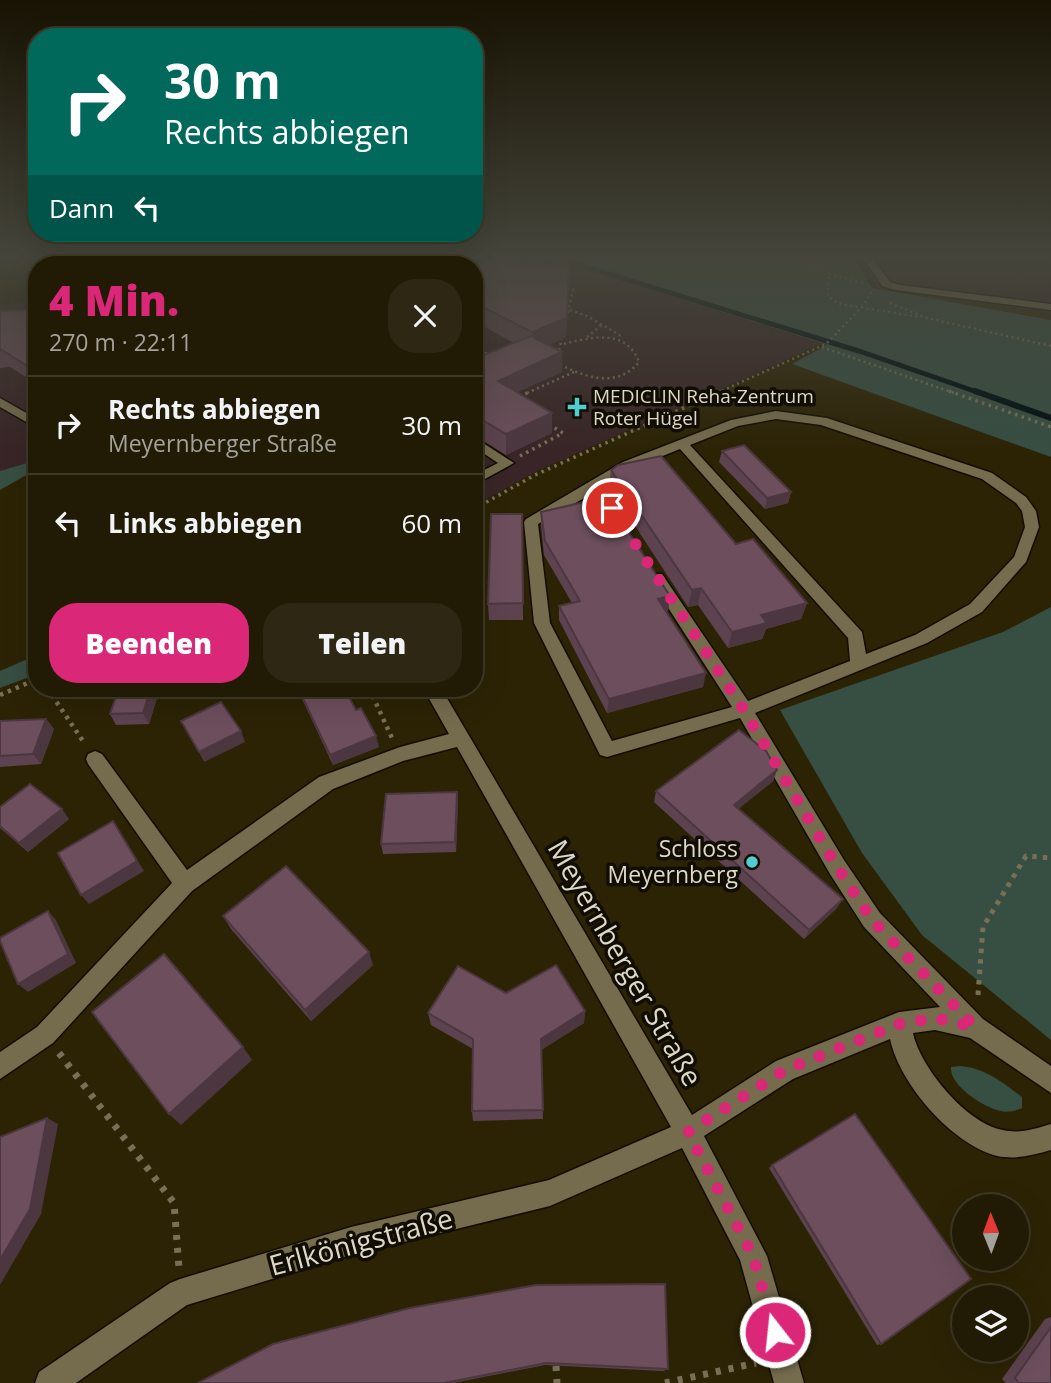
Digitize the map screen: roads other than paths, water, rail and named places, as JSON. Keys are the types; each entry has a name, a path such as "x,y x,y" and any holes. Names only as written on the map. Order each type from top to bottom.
{"street":[{"path":"0,402 28,419"},
{"path":"764,416 823,421 967,467 1007,487 1029,511 1032,527 1021,559 976,608 921,639 744,710 607,750 542,623 531,522 628,465 682,444 735,423 764,416"},
{"path":"682,444 856,636 859,664"},
{"path":"483,447 507,463 483,476"},
{"path":"597,485 627,530"},
{"path":"649,564 744,710 837,867 872,920 975,1027 1051,1081"},
{"name":"Meyernberger Straße","path":"437,697 688,1132 753,1256 786,1370"},
{"path":"0,1067 45,1035 185,884 326,783 400,754 460,739"},
{"path":"95,760 185,884"},
{"path":"688,1132 785,1070 899,1024 936,1018 975,1027"},
{"path":"899,1024 905,1052 945,1110 971,1129 998,1143 1026,1145 1051,1137"},
{"name":"Erlkönigstraße","path":"50,1383 180,1293 351,1241 550,1192 688,1132"}],"waterway":[{"path":"763,322 980,393"},
{"path":"975,391 1051,418"}],"place":[{"name":"MEDICLIN Reha-Zentrum Roter Hügel","path":"577,407"},
{"name":"Schloss Meyernberg","path":"752,862"}]}
